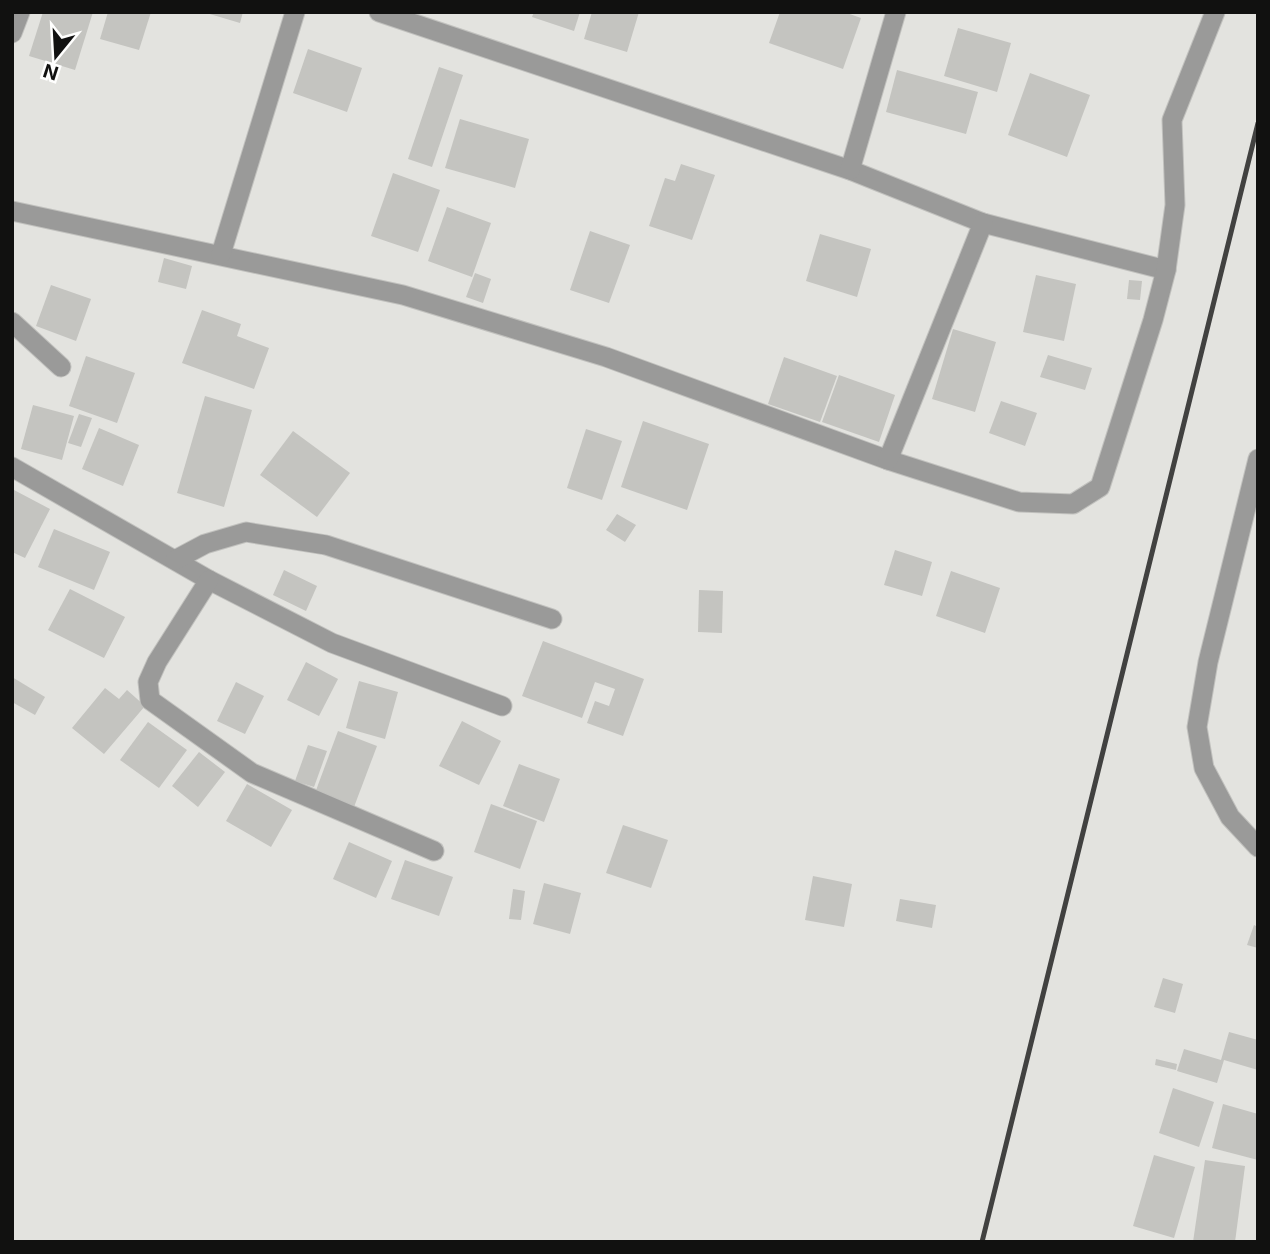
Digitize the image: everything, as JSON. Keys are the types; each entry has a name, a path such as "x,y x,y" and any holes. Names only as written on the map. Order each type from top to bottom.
{"street":[{"path":"12,33 20,12"},
{"path":"221,254 295,12"},
{"path":"379,12 850,170 983,223 1166,270"},
{"path":"850,170 896,12"},
{"path":"12,211 403,295 606,357 888,460 1019,502 1073,504 1100,487 1153,320 1166,270 1175,205 1171,120 1214,12"},
{"path":"888,460 983,223"},
{"path":"12,322 61,367"},
{"path":"1258,458 1208,662 1197,727 1204,768 1230,817 1258,847"},
{"path":"12,467 209,580 332,643 502,706"},
{"path":"175,560 205,544 246,532 326,545 552,619"},
{"path":"209,580 157,662 148,682 150,700 252,773 434,851"}],"building":[{"path":"43,12 93,12 75,70 29,56"},
{"path":"108,12 151,12 139,50 100,39"},
{"path":"203,12 243,12 240,23"},
{"path":"534,12 580,12 574,31 532,17"},
{"path":"592,12 639,12 627,52 584,39"},
{"path":"780,12 844,12 861,18 843,69 769,43"},
{"path":"958,28 1011,43 997,92 944,76"},
{"path":"308,49 362,68 347,112 293,93"},
{"path":"439,67 463,75 432,167 408,159"},
{"path":"897,70 978,92 966,134 886,112"},
{"path":"1030,73 1090,95 1067,157 1008,135"},
{"path":"460,119 529,139 515,188 445,168"},
{"path":"681,164 715,175 692,240 649,226 665,178 675,181"},
{"path":"393,173 440,190 418,252 371,236"},
{"path":"447,207 491,223 472,277 428,261"},
{"path":"590,231 630,245 609,303 570,290"},
{"path":"820,234 871,249 857,297 806,281"},
{"path":"164,258 192,266 186,289 158,282"},
{"path":"475,273 491,279 483,303 466,297"},
{"path":"1036,275 1076,284 1064,341 1023,332"},
{"path":"1129,280 1142,281 1140,300 1127,299"},
{"path":"51,285 91,299 76,341 36,326"},
{"path":"202,310 241,324 237,336 269,348 254,389 182,363"},
{"path":"953,329 996,342 975,412 932,399"},
{"path":"1048,355 1092,368 1085,390 1040,377"},
{"path":"86,356 135,373 117,423 69,406"},
{"path":"784,357 837,376 820,422 768,404"},
{"path":"839,375 895,395 879,442 822,422"},
{"path":"205,396 252,410 224,507 177,493"},
{"path":"1001,401 1037,413 1025,446 989,433"},
{"path":"33,405 74,416 62,460 21,449"},
{"path":"79,414 92,418 81,447 68,443"},
{"path":"643,421 709,444 687,510 621,487"},
{"path":"99,428 139,445 123,486 82,469"},
{"path":"586,429 622,441 602,500 567,488"},
{"path":"293,431 350,473 317,517 260,475"},
{"path":"14,490 50,509 25,558 12,552"},
{"path":"617,514 636,525 625,542 606,530"},
{"path":"54,529 110,552 94,590 38,567"},
{"path":"895,550 932,562 922,596 884,585"},
{"path":"284,570 317,586 306,611 273,595"},
{"path":"951,571 1000,588 985,633 936,616"},
{"path":"70,589 125,617 104,658 48,630"},
{"path":"699,590 723,591 722,633 698,632"},
{"path":"543,641 644,679 623,736 587,723 595,701 609,706 615,689 595,682 582,718 522,696"},
{"path":"306,662 338,679 319,716 287,700"},
{"path":"12,677 45,697 35,715 12,702"},
{"path":"359,681 398,692 385,739 346,728"},
{"path":"236,682 264,696 245,734 217,721"},
{"path":"105,688 119,699 127,690 145,706 104,754 72,728"},
{"path":"462,721 501,741 479,785 439,766"},
{"path":"148,722 187,750 159,788 120,760"},
{"path":"338,731 377,746 354,807 315,793"},
{"path":"308,745 327,751 314,787 295,781"},
{"path":"199,752 225,772 198,807 172,786"},
{"path":"519,764 560,779 544,822 503,806"},
{"path":"247,784 292,810 271,847 226,821"},
{"path":"491,804 537,821 520,869 474,852"},
{"path":"623,825 668,840 651,888 606,873"},
{"path":"349,842 392,861 376,898 333,879"},
{"path":"405,860 453,877 439,916 391,899"},
{"path":"813,876 852,884 844,927 805,920"},
{"path":"544,883 581,893 570,934 533,924"},
{"path":"513,889 525,891 521,920 509,919"},
{"path":"900,899 936,905 932,928 896,921"},
{"path":"1254,925 1258,927 1258,948 1247,945"},
{"path":"1163,978 1183,984 1175,1013 1154,1007"},
{"path":"1229,1032 1258,1040 1258,1070 1224,1060 1217,1083 1177,1071 1184,1049 1221,1060"},
{"path":"1156,1059 1177,1064 1176,1070 1155,1065"},
{"path":"1173,1088 1214,1102 1199,1147 1159,1133"},
{"path":"1223,1104 1258,1114 1258,1160 1212,1148"},
{"path":"1154,1155 1195,1167 1174,1238 1133,1226"},
{"path":"1205,1160 1245,1166 1235,1242 1193,1242"}],"railway":[{"path":"982,1242 1258,123"}]}
